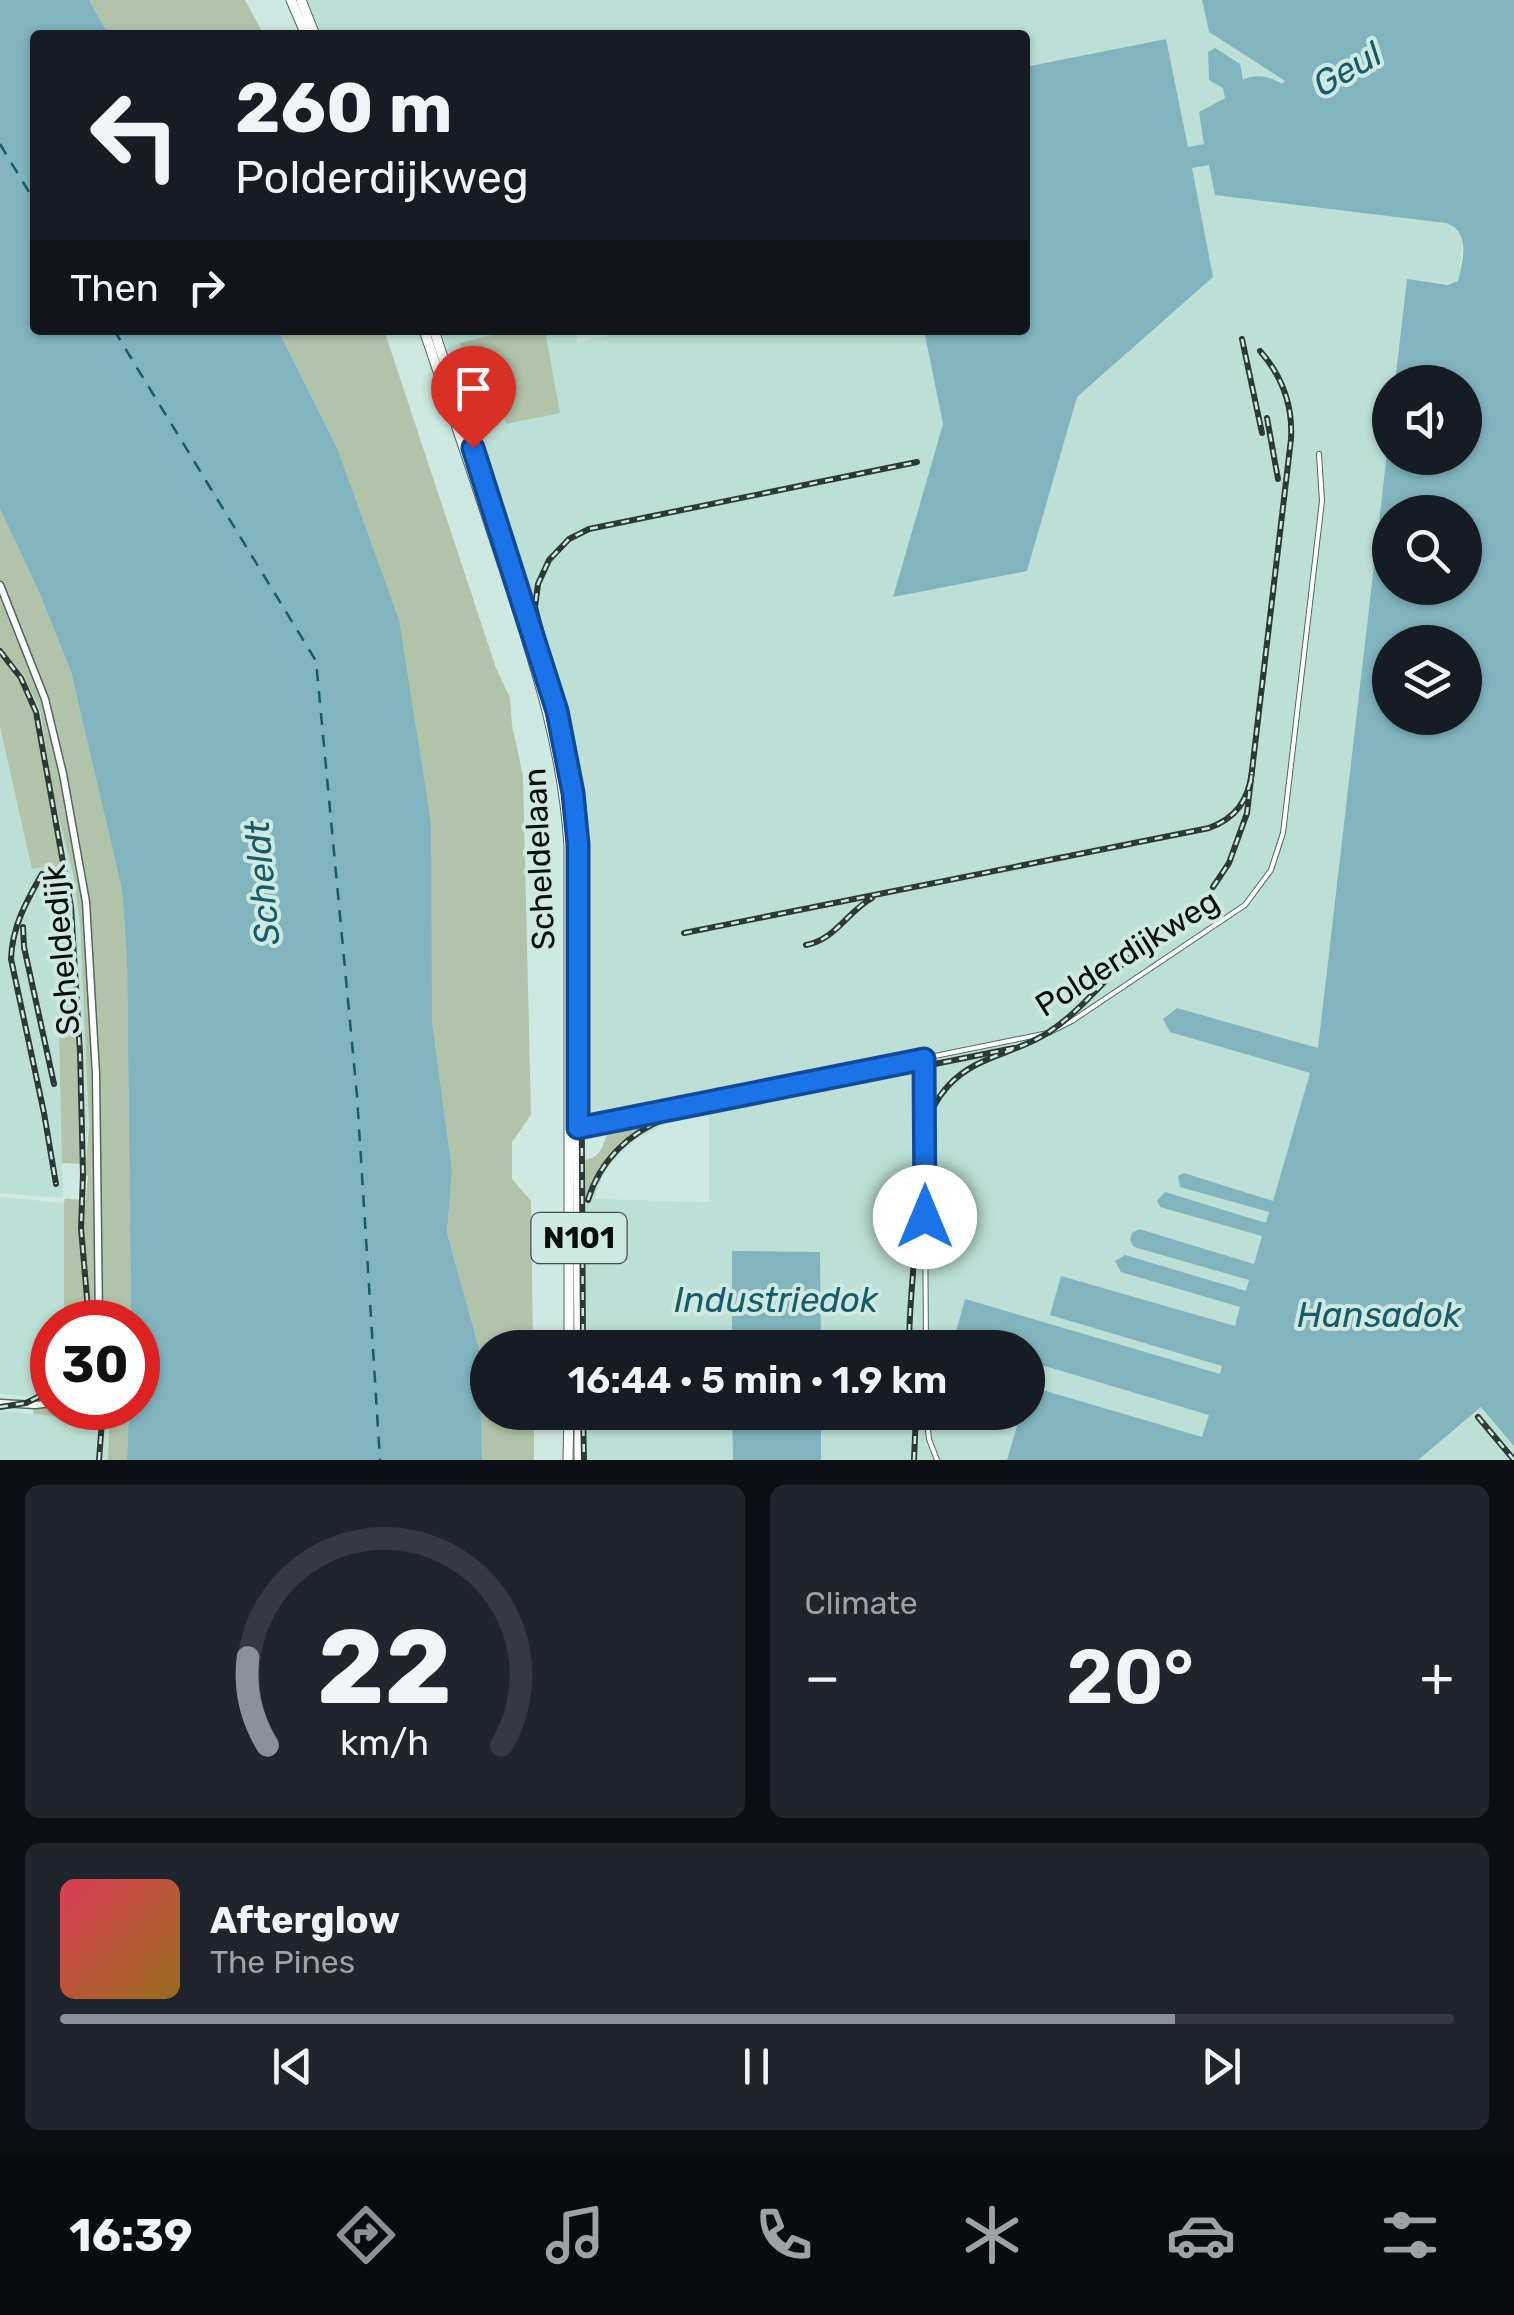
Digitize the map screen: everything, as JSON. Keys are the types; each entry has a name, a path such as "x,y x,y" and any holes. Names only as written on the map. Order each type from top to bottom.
{"main road":[{"path":"291,0 304,30"},
{"path":"300,0 313,30"},
{"name":"Scheldelaan","path":"426,335 491,516"},
{"name":"Scheldelaan","path":"436,335 532,643 564,779 573,974 579,1330"},
{"name":"Scheldelaan","path":"569,1330 574,1129"},
{"path":"568,1430 568,1460"},
{"path":"579,1430 579,1460"}],"street":[{"name":"Polderdijkweg","path":"574,1129 1050,1032 1142,977 1245,905 1264,882 1283,833 1322,501 1320,454"},
{"name":"Scheldedijk","path":"0,584 46,699 86,902 96,1074 99,1300"},
{"path":"924,1059 926,1330"},
{"path":"0,1402 30,1403"},
{"path":"927,1430 937,1460"}],"shaded area":[{"path":"89,0 245,0 261,30 106,30"},
{"path":"306,0 1202,0 1209,32 1285,81 1283,85 1265,78 1225,92 1226,98 1199,112 1205,144 1188,147 1165,39 1030,66 1030,30 316,30"},
{"path":"1209,165 1452,224 1463,237 1459,279 1455,284 1407,280 1397,365 1372,365 1372,475 1384,475 1382,495 1372,495 1372,582 1318,1049 1196,1460 821,1460 821,1430 1045,1430 1045,1330 821,1330 820,1253 732,1252 732,1330 582,1330 582,1138 586,1199 603,1163 628,1136 661,1118 707,1106 705,1098 585,1123 585,830 577,755 555,666 468,411 455,355 448,350 443,335 576,335 578,342 612,335 925,335 943,424 893,596 1026,571 1077,397 1213,277 1192,168","holes":["709,1114 709,1202 594,1199 606,1169 636,1139 669,1122"]},
{"path":"280,335 386,335 496,668 510,698 523,776 531,1115 512,1142 512,1179 531,1201 533,1330 474,1330 447,1233 452,1170 432,1021 337,448"},
{"path":"492,335 546,335 560,413 506,424 503,413 477,418 460,343"},
{"path":"0,509 71,672 122,890 127,959 131,1300 64,1300 64,1203 65,1199 86,1200 88,1176 80,925 40,711 24,676 0,647"},
{"path":"0,655 22,684 33,713 64,874 73,955 81,1164 62,1163 58,992 48,866 32,869 0,727"},
{"path":"0,727 32,868 47,865 58,992 63,1198 0,1193"},
{"path":"53,792 65,832 80,925 89,1107 85,1174 81,1174 71,928 49,793"},
{"path":"683,1111 649,1125 621,1143 600,1168 585,1204 585,1160 597,1155 612,1125"},
{"path":"0,1197 64,1203 64,1300 30,1300 30,1397 0,1394"},
{"path":"1481,1407 1514,1446 1514,1460 1418,1460"},
{"path":"0,1411 30,1414 30,1430 110,1430 108,1460 0,1460"},
{"path":"109,1430 128,1430 127,1460 108,1460"},
{"path":"481,1430 534,1430 534,1460 482,1460"},
{"path":"583,1430 732,1430 733,1460 583,1460"}],"water":[{"name":"Scheldt","path":"0,0 89,0 106,30 30,30 30,335 280,335 337,448 399,620 431,823 432,1021 452,1170 447,1233 474,1330 470,1330 470,1430 481,1430 482,1460 127,1460 128,1430 160,1430 160,1300 131,1300 127,959 122,890 71,672 0,509"},
{"path":"1202,0 1514,0 1514,1446 1481,1407 1418,1460 1007,1460 1016,1430 1045,1430 1045,1391 1202,1437 1209,1415 1045,1366 1045,1330 956,1330 965,1299 1220,1374 1222,1366 1050,1315 1061,1276 1235,1326 1240,1307 1121,1272 1115,1261 1125,1255 1246,1291 1249,1280 1134,1247 1132,1233 1139,1229 1254,1264 1262,1236 1160,1207 1157,1201 1165,1192 1266,1223 1269,1212 1180,1187 1178,1176 1184,1173 1273,1201 1310,1073 1170,1032 1163,1019 1177,1008 1318,1048 1372,582 1372,605 1482,605 1482,495 1382,495 1384,475 1482,475 1482,365 1397,365 1407,279 1448,285 1458,281 1463,248 1454,227 1215,195 1209,165 1192,168 1213,277 1077,397 1027,571 893,597 943,424 925,335 1030,335 1030,66 1166,39 1188,147 1204,144 1199,112 1225,98 1223,88 1209,80 1208,52 1215,48 1240,64 1243,80 1258,76 1282,84 1285,81 1209,32"},
{"name":"Industriedok","path":"732,1251 820,1252 821,1330 732,1330"},
{"name":"Industriedok","path":"732,1430 821,1430 821,1460 733,1460"}],"ferry route":[{"path":"0,144 30,194"},
{"path":"117,335 316,661 357,1096 380,1460"}],"railway":[{"path":"1242,339 1262,433"},
{"path":"1213,887 1229,863 1247,813 1291,439 1284,392 1260,351"},
{"path":"1267,418 1278,479"},
{"path":"583,1330 580,820 568,735 535,607 538,584 549,560 569,539 589,529 917,462"},
{"path":"0,651 21,678 36,712 71,907 80,1053 81,1228 87,1300"},
{"path":"684,933 1209,828 1239,807 1252,772"},
{"path":"42,874 17,925 11,959 56,1184"},
{"path":"806,945 825,937 872,898"},
{"path":"23,927 54,1084"},
{"path":"910,1330 920,1152 936,1102 948,1086 971,1068 1061,1024 1134,954"},
{"path":"588,1200 600,1173 617,1150 667,1118 1014,1048"},
{"path":"0,1407 30,1401"},
{"path":"1478,1417 1514,1460"},
{"path":"99,1460 101,1430"},
{"path":"583,1430 584,1460"},
{"path":"914,1460 915,1430"}],"route":[{"path":"473,448 557,711 573,793 578,844 578,1128 924,1059 925,1217"}],"water label":[{"name":"Geul","path":"1347,69"},
{"name":"Hansadok","path":"1379,1315"}]}
